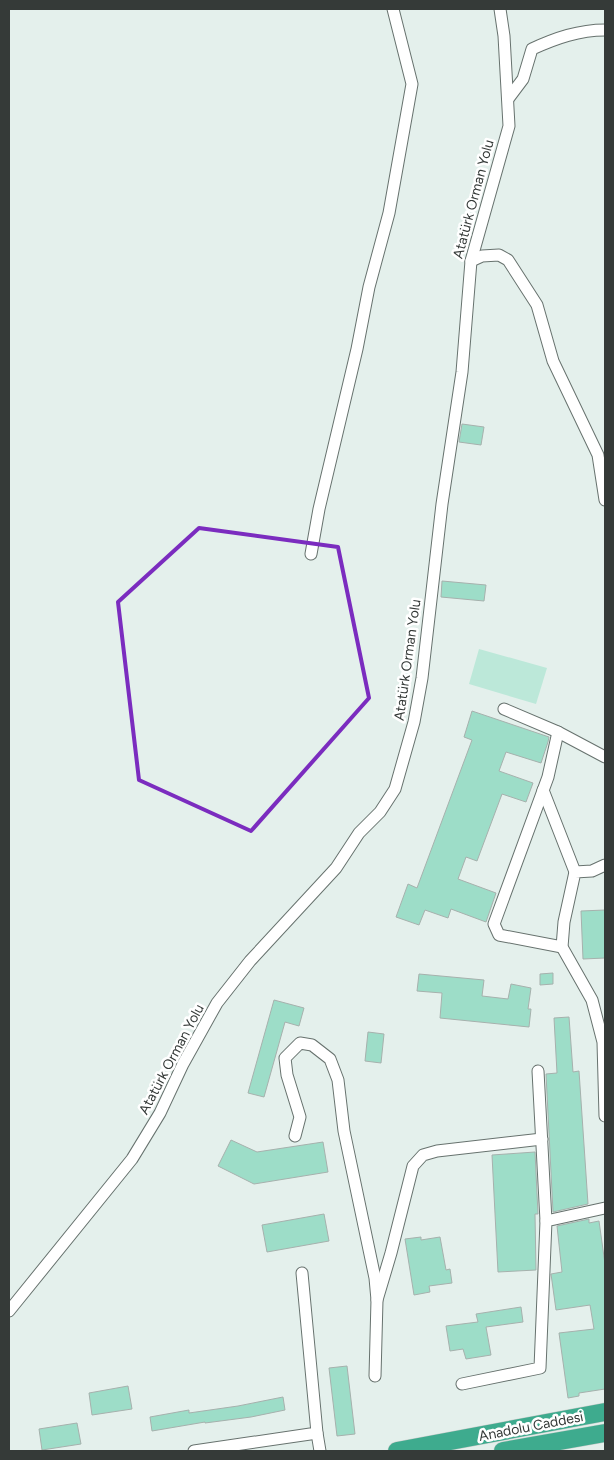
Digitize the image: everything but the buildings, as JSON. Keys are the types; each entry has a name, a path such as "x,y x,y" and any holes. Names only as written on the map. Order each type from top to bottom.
{"highway":[{"name":"Anadolu Caddesi","path":"397,1451 605,1412"},
{"name":"Anadolu Caddesi","path":"503,1451 605,1433"}],"street":[{"path":"311,554 319,509 357,349 369,287 390,213 412,84 393,9"},
{"name":"Atatürk Orman Yolu","path":"9,1311 132,1159 160,1113 183,1064 217,1003 250,961 336,868 359,832 380,812 395,789 414,722 422,678 442,504 462,372 471,261 509,126 504,36 500,9"},
{"path":"508,99 523,79 532,49 560,36 605,30"},
{"path":"471,261 482,256 499,255 508,260 537,305 553,361 598,455 605,500"},
{"path":"504,709 558,732 605,757"},
{"path":"558,732 548,778 494,924 499,935 562,947"},
{"path":"543,790 575,872 564,922 562,947 592,1000 603,1042 605,1116"},
{"path":"575,872 592,872 605,865"},
{"path":"295,1136 300,1117 287,1075 285,1058 300,1043 312,1046 330,1059 338,1080 344,1131 375,1278 375,1376"},
{"path":"462,1384 540,1368 546,1220 538,1071"},
{"path":"376,1300 391,1253 413,1166 423,1155 438,1151 542,1139"},
{"path":"546,1220 605,1208"},
{"path":"302,1274 320,1451"},
{"path":"194,1451 317,1433"}],"highlighted area":[{"path":"199,528 338,547 369,698 251,831 139,780 118,602"}],"green space":[{"path":"479,649 547,668 536,704 469,684"}]}
